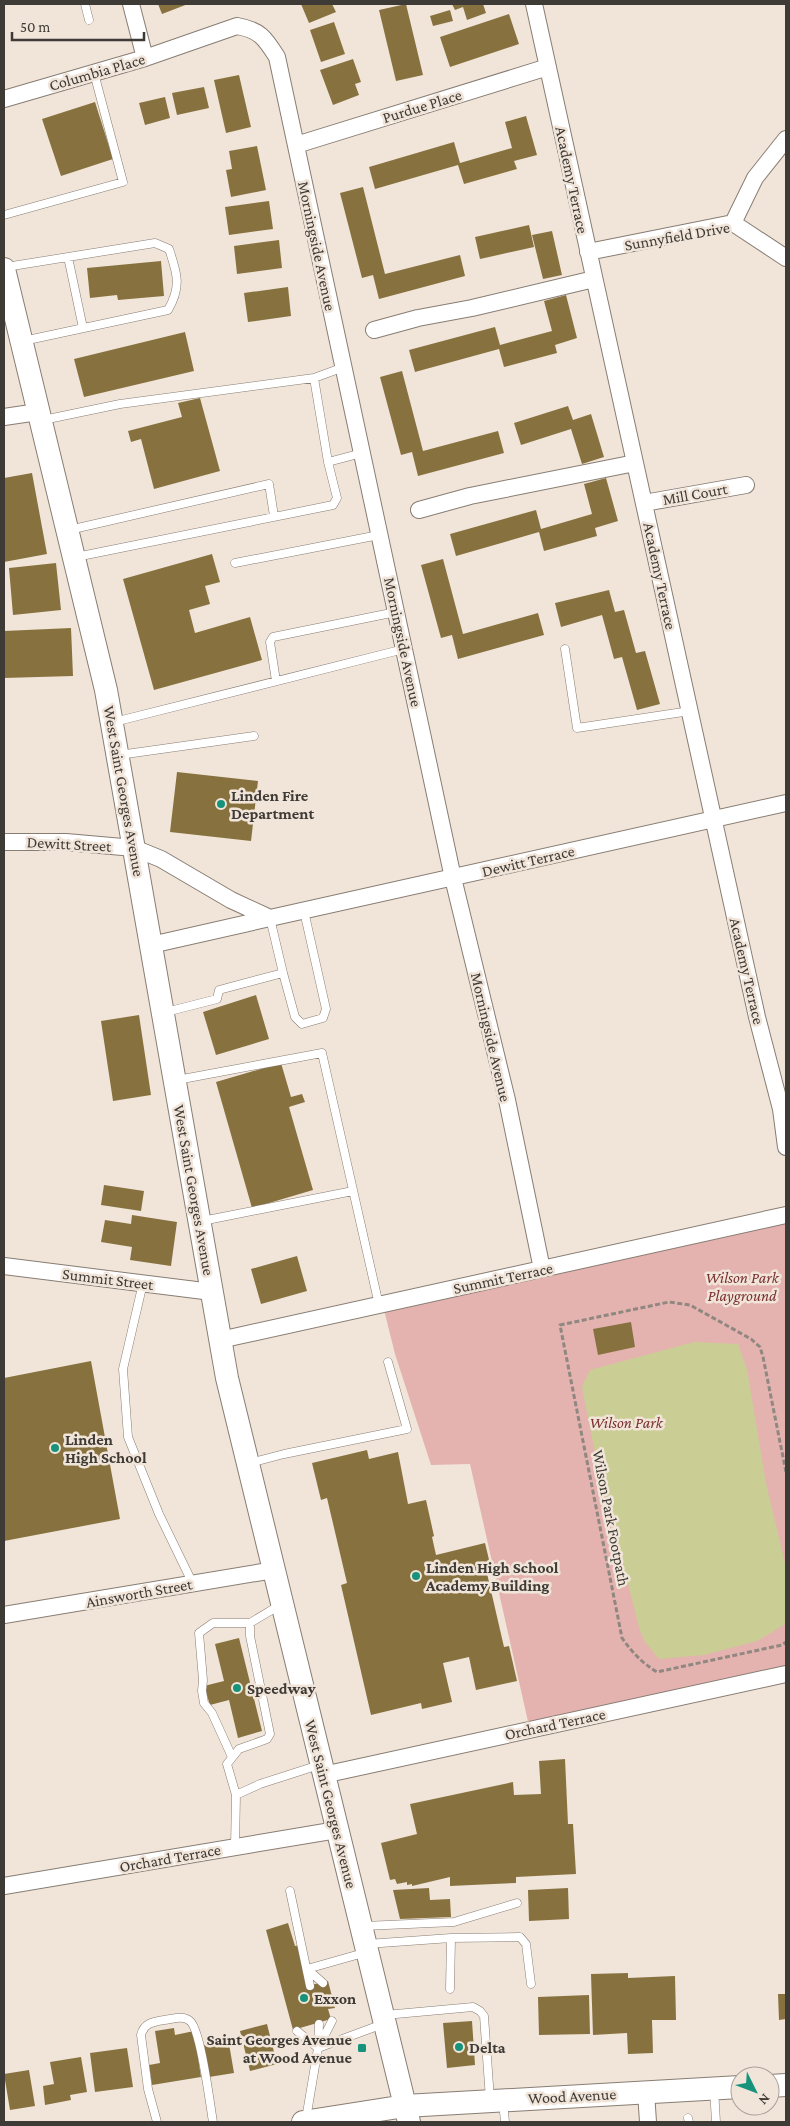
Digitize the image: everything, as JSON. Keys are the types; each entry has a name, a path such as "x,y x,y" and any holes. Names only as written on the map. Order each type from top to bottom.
{"main road":[{"name":"West Saint Georges Avenue","path":"5,277 106,690 119,755 220,1340 322,1770 407,2114"},
{"name":"Wood Avenue","path":"304,2122 499,2108 646,2092 730,2087"}],"street":[{"path":"131,4 145,58"},
{"name":"Academy Terrace","path":"534,4 757,1017 781,1109 786,1147"},
{"name":"Columbia Place","path":"4,99 145,58 238,26 246,27"},
{"name":"Morningside Avenue","path":"246,27 253,29 268,42 277,57 453,878 507,1100 542,1269"},
{"name":"Purdue Place","path":"296,145 548,66"},
{"path":"733,223 756,178 786,139"},
{"name":"Sunnyfield Drive","path":"588,252 733,223 786,258"},
{"path":"374,330 418,318 482,306 594,279"},
{"path":"4,417 40,416"},
{"path":"419,510 470,496 635,463"},
{"name":"Mill Court","path":"644,503 746,485"},
{"name":"Dewitt Terrace","path":"151,945 786,803"},
{"name":"Dewitt Street","path":"4,842 66,842 134,848"},
{"path":"134,848 160,859 232,900 270,918"},
{"name":"Summit Terrace","path":"220,1340 786,1215"},
{"name":"Summit Street","path":"4,1266 212,1292"},
{"name":"Ainsworth Street","path":"4,1616 274,1570"},
{"name":"Orchard Terrace","path":"322,1770 786,1674"},
{"name":"Orchard Terrace","path":"4,1886 337,1830"},
{"path":"646,2092 648,2122"}],"lane":[{"path":"85,4 88,20"},
{"path":"4,215 123,182 94,73"},
{"path":"5,277 68,257 155,243 169,249 178,275 176,297 168,310 21,341"},
{"path":"68,257 84,328"},
{"path":"40,416 314,378 344,367"},
{"path":"74,557 333,504 337,498 328,462 314,378"},
{"path":"328,462 362,453"},
{"path":"67,530 268,484 274,516"},
{"path":"235,563 380,535"},
{"path":"276,681 270,642 273,637 396,612"},
{"path":"112,723 404,649"},
{"path":"565,649 577,728 690,712"},
{"path":"119,755 254,736"},
{"path":"270,918 295,1017 302,1024 323,1018 326,1009 304,911"},
{"path":"163,1013 217,999 219,990 283,973"},
{"path":"175,1080 322,1053 379,1305"},
{"path":"200,1222 353,1191"},
{"path":"142,1283 123,1369 128,1437 159,1514 193,1584"},
{"path":"248,1463 407,1429 388,1362"},
{"path":"232,1757 212,1712 204,1703 199,1633 213,1623 250,1623 282,1604"},
{"path":"235,1847 236,1795 227,1764 239,1749 267,1739 270,1734 250,1636 250,1623"},
{"path":"236,1795 260,1784 322,1770"},
{"path":"290,1891 310,1986"},
{"path":"306,1970 364,1941 454,1922 517,1902"},
{"path":"364,1941 520,1937 526,1944 531,1984"},
{"path":"450,1938 450,1989"},
{"path":"306,1970 323,1983"},
{"path":"318,2048 383,2019 474,2007 484,2016 499,2108"},
{"path":"157,2122 148,2089 140,2035 143,2028 150,2023 184,2017 191,2021 198,2035 213,2122"},
{"path":"318,2048 332,2022"},
{"path":"304,2122 318,2048 319,2024"},
{"path":"297,2031 318,2048"},
{"path":"714,2088 716,2122"}],"path":[{"name":"Wilson Park Footpath","path":"786,1472 763,1357 760,1346 751,1339 690,1305 669,1302 560,1325 622,1638 645,1664 658,1672 782,1645 786,1642"}],"green space":[{"name":"Wilson Park","path":"786,1219 786,1668 529,1726 470,1464 431,1465 395,1354 384,1310"}],"shaded area":[{"path":"694,1342 738,1344 747,1369 766,1483 786,1567 786,1621 784,1625 757,1641 704,1655 659,1659 645,1642 640,1631 596,1458 582,1387 590,1370"}],"building":[{"path":"158,4 188,4 162,14"},
{"path":"301,4 332,4 336,12 309,23"},
{"path":"406,4 423,75 396,81 379,10"},
{"path":"452,4 483,4 486,13 467,20 463,7 455,10"},
{"path":"450,10 453,21 433,26 430,16"},
{"path":"509,14 519,44 450,67 440,37"},
{"path":"334,22 345,54 321,62 310,30"},
{"path":"353,59 361,82 355,84 359,95 333,105 320,70"},
{"path":"239,75 251,127 226,133 214,80"},
{"path":"204,87 209,108 177,115 172,93"},
{"path":"165,97 170,118 145,125 139,103"},
{"path":"95,102 113,159 61,176 42,119"},
{"path":"526,116 537,155 514,161 517,169 464,184 458,165 375,189 369,167 454,142 460,163 512,148 505,122"},
{"path":"257,146 266,190 231,197 226,170 232,169 229,151"},
{"path":"363,187 385,274 460,255 465,276 379,299 373,275 362,278 340,193"},
{"path":"269,201 273,229 229,235 225,207"},
{"path":"529,225 534,247 480,259 475,237"},
{"path":"552,231 562,275 543,279 532,235"},
{"path":"279,240 282,268 237,274 234,246"},
{"path":"161,261 164,296 118,300 117,295 90,298 87,268"},
{"path":"288,287 291,316 248,322 244,293"},
{"path":"566,295 577,338 555,345 557,353 504,367 499,349 415,372 409,350 495,327 500,345 552,331 544,301"},
{"path":"185,332 194,371 84,397 74,359"},
{"path":"402,371 423,451 498,431 504,453 418,476 412,452 401,455 380,377"},
{"path":"200,398 220,471 154,489 141,439 131,442 128,431 182,417 178,403"},
{"path":"568,406 573,420 591,414 604,457 582,464 571,429 521,445 514,423"},
{"path":"32,473 47,554 4,562 4,478"},
{"path":"606,478 618,521 595,528 597,536 544,551 539,532 456,556 450,534 536,510 541,529 592,514 584,484"},
{"path":"212,554 220,582 205,586 210,604 189,610 195,633 250,617 262,660 154,690 123,579"},
{"path":"443,559 463,634 538,613 544,635 458,659 452,635 441,638 421,565"},
{"path":"56,563 61,610 13,615 9,568"},
{"path":"609,590 615,612 624,610 636,653 645,651 660,704 637,710 622,657 614,659 602,615 561,627 555,603"},
{"path":"71,628 73,676 4,678 4,631"},
{"path":"177,772 258,781 251,841 170,832"},
{"path":"256,995 269,1039 216,1055 203,1012"},
{"path":"139,1015 151,1095 113,1101 101,1021"},
{"path":"281,1063 291,1097 302,1094 305,1102 289,1107 313,1190 252,1208 216,1082"},
{"path":"104,1185 144,1191 141,1211 101,1205"},
{"path":"132,1215 177,1222 171,1266 130,1260 132,1247 101,1242 105,1220 131,1224"},
{"path":"297,1256 307,1291 261,1304 251,1269"},
{"path":"631,1322 635,1347 598,1355 593,1329"},
{"name":"Linden High School","path":"91,1361 120,1519 4,1541 4,1378"},
{"name":"Linden High School Academy Building","path":"367,1450 369,1459 398,1452 408,1504 426,1500 436,1555 485,1543 491,1568 486,1569 504,1647 509,1646 517,1681 476,1690 469,1657 443,1663 452,1702 422,1709 421,1703 371,1715 341,1585 347,1583 327,1498 321,1500 312,1463"},
{"path":"239,1638 262,1731 238,1738 229,1700 210,1705 204,1686 224,1681 215,1644"},
{"path":"565,1759 568,1824 573,1824 576,1874 516,1877 516,1883 450,1886 450,1877 412,1886 412,1884 407,1885 407,1882 397,1884 395,1879 390,1880 381,1843 417,1834 410,1804 513,1782 514,1795 541,1794 539,1761"},
{"path":"429,1888 430,1900 450,1899 451,1917 400,1919 393,1890"},
{"path":"568,1888 569,1919 529,1921 528,1890"},
{"path":"288,1923 295,1946 300,1945 311,1985 328,1981 335,2008 328,2009 331,2019 293,2030 266,1930"},
{"path":"628,1973 628,1978 675,1976 676,2020 652,2020 653,2053 628,2054 627,2033 593,2035 591,1974"},
{"path":"778,1994 786,1994 786,2019 779,2020"},
{"path":"589,1995 590,2034 539,2035 538,1997"},
{"path":"472,2021 475,2065 447,2068 443,2023"},
{"path":"267,2024 277,2064 250,2071 240,2031"},
{"path":"174,2028 175,2035 194,2031 201,2077 152,2085 149,2065 160,2063 155,2031"},
{"path":"228,2038 234,2073 209,2077 204,2045 217,2042 217,2039"},
{"path":"127,2048 133,2087 95,2092 90,2053"},
{"path":"81,2057 87,2092 70,2095 71,2100 45,2105 43,2086 54,2084 50,2062"},
{"path":"29,2070 35,2106 10,2110 4,2074"}],"place":[{"name":"Linden Fire Department","path":"221,804"},
{"name":"Linden High School","path":"55,1448"},
{"name":"Linden High School Academy Building","path":"416,1576"},
{"name":"Speedway","path":"237,1688"},
{"name":"Exxon","path":"304,1998"},
{"name":"Delta","path":"459,2047"},
{"name":"Saint Georges Avenue at Wood Avenue","path":"362,2048"}],"park label":[{"name":"Wilson Park Playground","path":"742,1286"}]}
